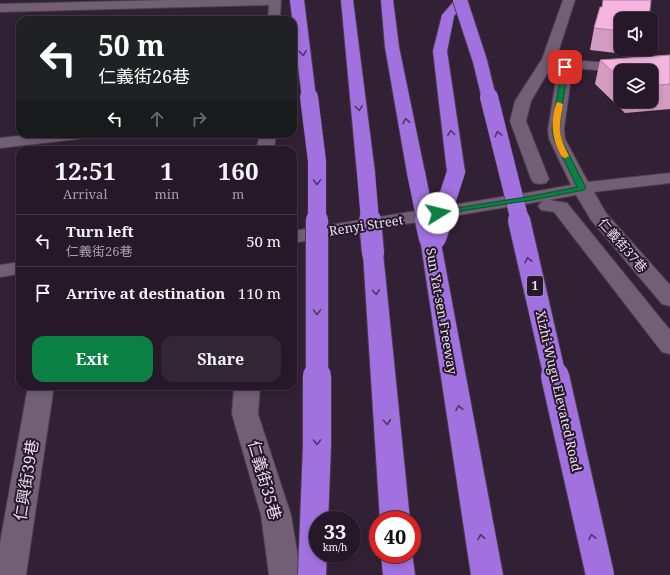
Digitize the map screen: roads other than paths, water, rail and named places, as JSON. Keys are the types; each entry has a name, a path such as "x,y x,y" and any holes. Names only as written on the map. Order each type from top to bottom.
{"highway":[{"path":"297,0 317,161 317,445 312,575"},
{"path":"333,0 355,78"},
{"path":"347,0 366,173 394,511"},
{"name":"Sun Yat-sen Freeway","path":"387,0 392,48 416,173 432,240 487,575"},
{"path":"432,240 456,172 440,51 448,15 461,0"},
{"name":"Xizhi-Wugu Elevated Road","path":"461,0 480,61 512,191 600,575"},
{"path":"398,563 399,575"}],"street":[{"path":"0,8 113,3 219,5 275,0 274,16"},
{"path":"540,179 518,121 523,101 549,59 569,0"},
{"path":"111,16 113,3"},
{"name":"仁義街37巷","path":"670,66 628,68 583,65 565,67 556,129 557,139 598,216 670,299"},
{"path":"0,143 43,138"},
{"name":"Renyi Street","path":"297,235 532,198 582,188 670,178"},
{"name":"Renyi Street","path":"297,224 530,188 582,188"},
{"path":"548,206 560,207 670,346"},
{"path":"0,270 16,268"},
{"name":"仁興街39巷","path":"10,575 40,390"},
{"name":"仁義街35巷","path":"247,390 245,414 276,514 285,575"}]}
